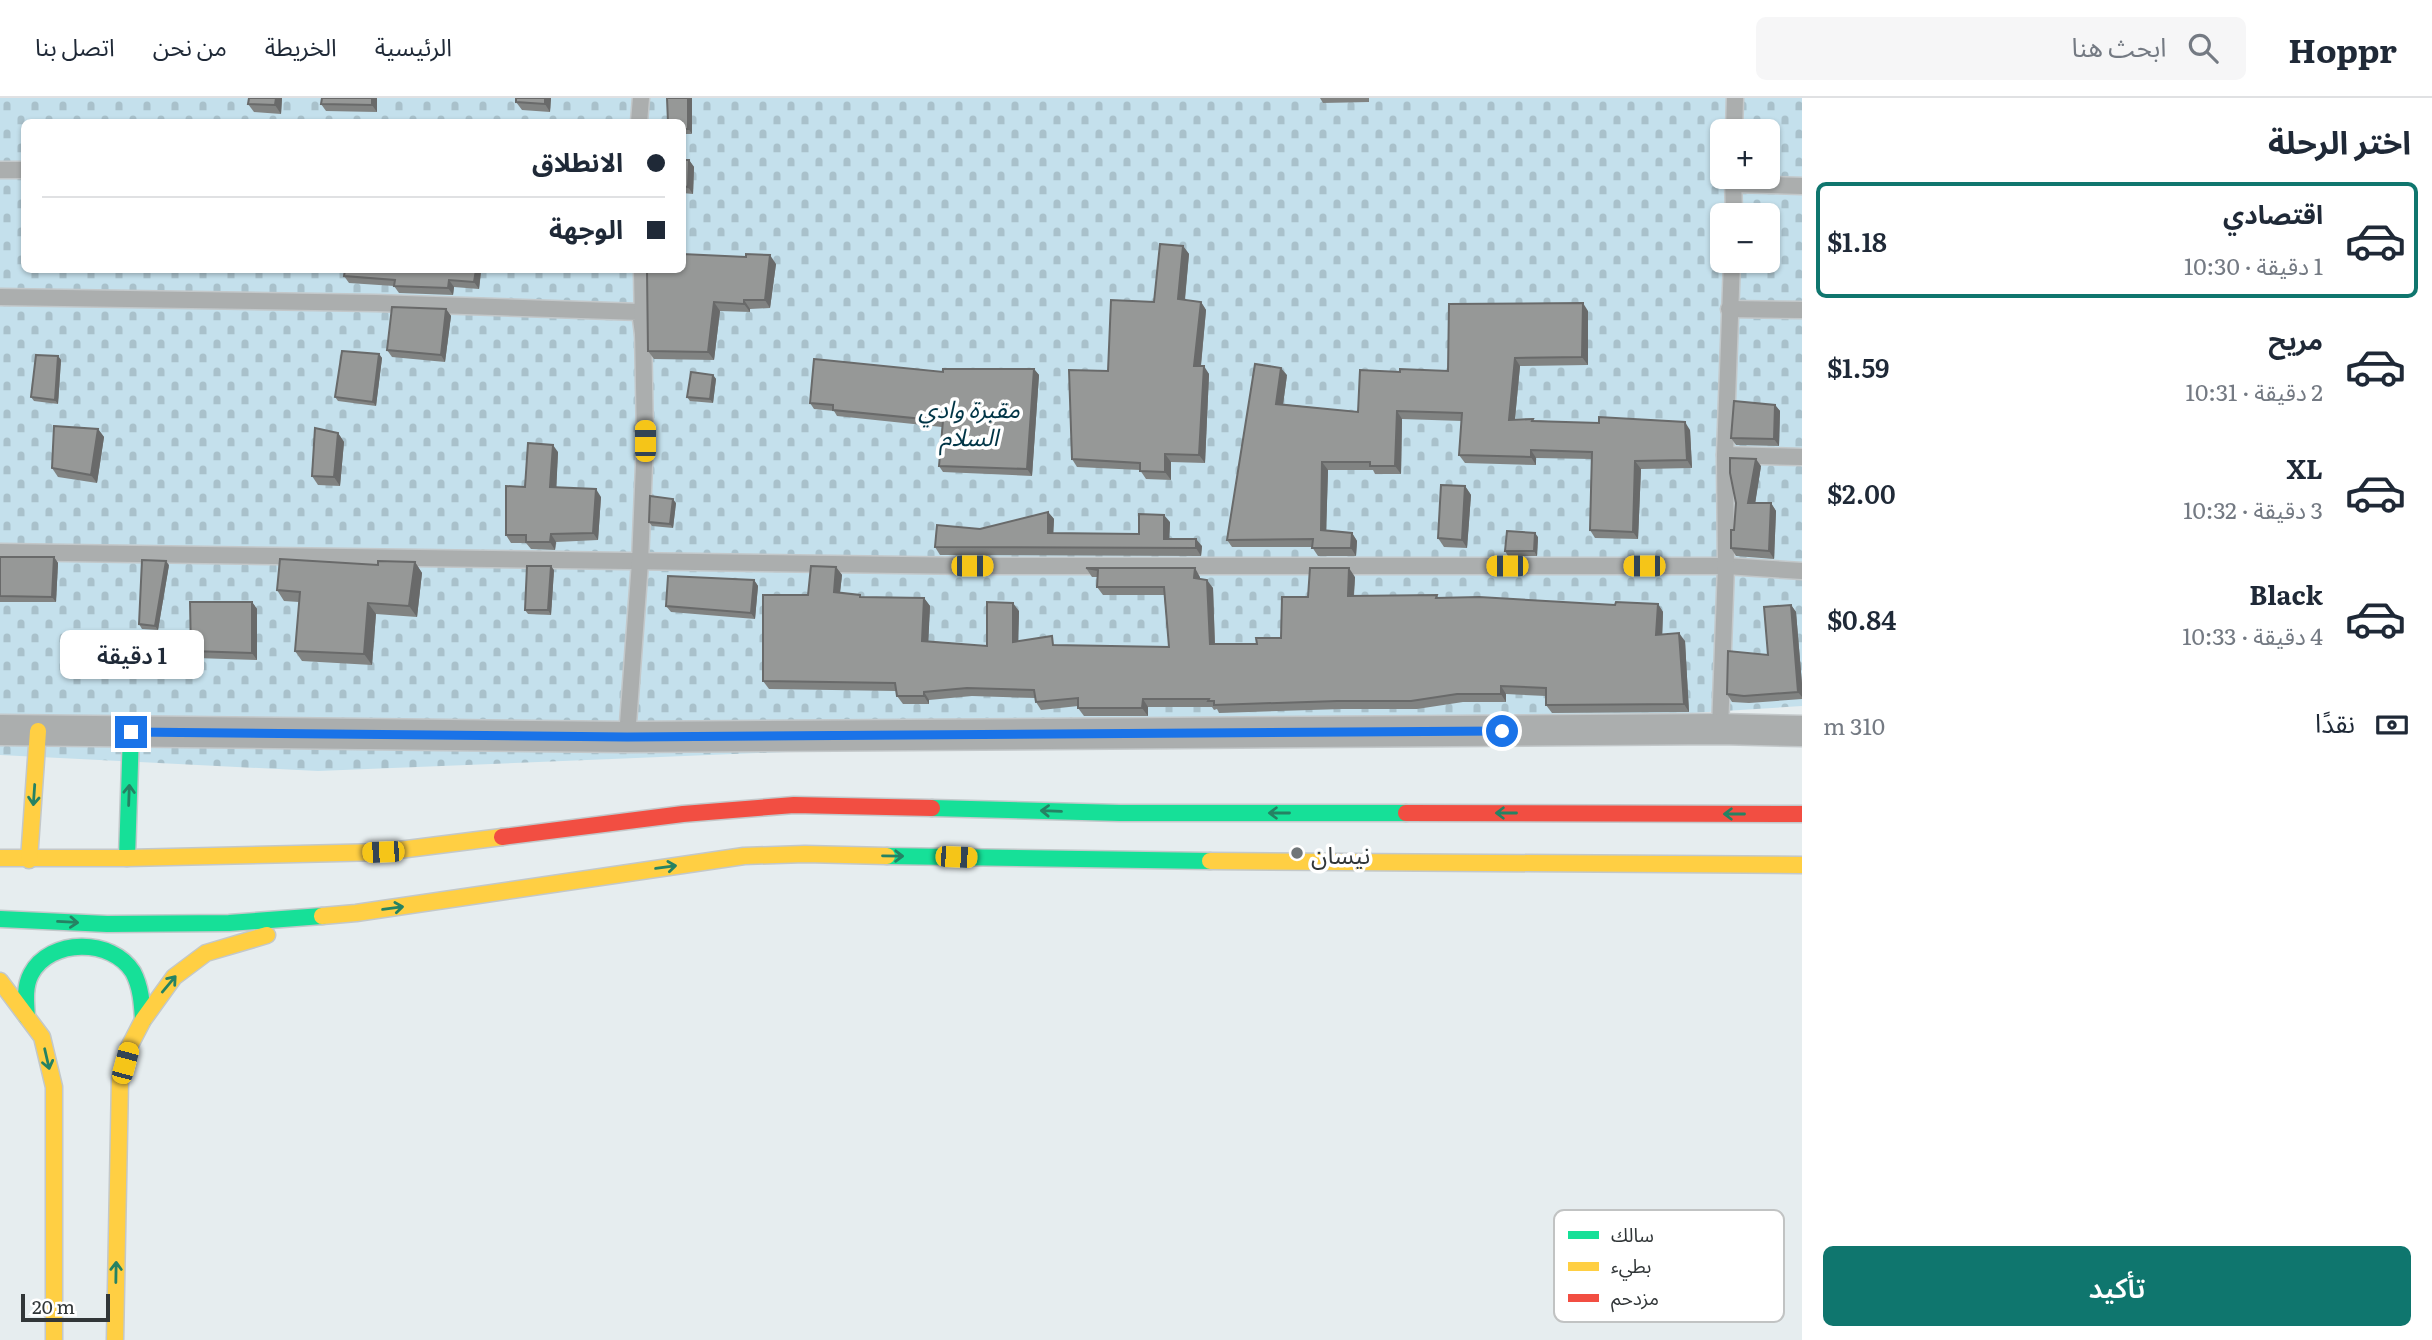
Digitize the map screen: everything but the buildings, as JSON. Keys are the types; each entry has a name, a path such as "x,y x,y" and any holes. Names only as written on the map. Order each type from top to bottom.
{"main road":[{"path":"29,860 38,731"},
{"path":"127,858 131,732"},
{"path":"0,858 29,860 383,852 623,822 794,805 1134,813 1802,814"},
{"path":"623,822 614,831 610,849 618,866 628,872"},
{"path":"500,838 513,842 523,852"},
{"path":"115,1340 120,1079 129,1047 143,1020 174,977 206,953 246,940 356,913 522,883 744,856 805,854 1122,860 1802,865"},
{"path":"0,919 107,924 229,923 356,913"},
{"path":"27,1017 26,994 31,974 40,962 53,952 78,946 98,948 118,956 132,970 142,996 143,1020"},
{"path":"0,981 42,1037 54,1087 54,1340"}],"street":[{"path":"0,730 627,737 1720,729 1802,731"}],"lane":[{"path":"639,119 641,98"},
{"path":"1734,119 1735,98"},
{"path":"0,170 21,170"},
{"path":"1780,184 1802,186"},
{"path":"627,737 640,562 645,441 642,273"},
{"path":"1720,729 1727,566 1725,455 1731,273"},
{"path":"0,297 362,303 640,312 644,341"},
{"path":"1729,309 1802,310"},
{"path":"1725,455 1802,457"},
{"path":"0,552 999,566 1727,566 1802,571"}],"green space":[{"name":"مقبرة وادي السلام","path":"0,98 1802,98 1802,706 1597,719 318,771 0,755"}],"traffic: fast":[{"path":"127,858 131,732"},
{"path":"932,808 1120,813 1406,813"},
{"path":"887,856 1210,861"},
{"path":"0,919 107,924 229,923 322,916"},
{"path":"27,1017 27,984 40,962 52,954 81,947 97,948 111,953 133,972 142,1002 143,1020"}],"traffic: slow":[{"path":"29,860 38,731"},
{"path":"0,858 383,852 502,837"},
{"path":"322,916 744,856 887,856"},
{"path":"1210,861 1802,865"},
{"path":"115,1340 120,1079 129,1047 143,1020 174,977 206,953 267,935"},
{"path":"0,981 42,1037 54,1087 54,1340"}],"traffic: jam":[{"path":"502,837 683,814 794,805 932,808"},
{"path":"1406,813 1802,814"}],"place":[{"name":"نيسان","path":"1297,853"}],"route":[{"path":"131,732 627,737 1502,731"}]}
